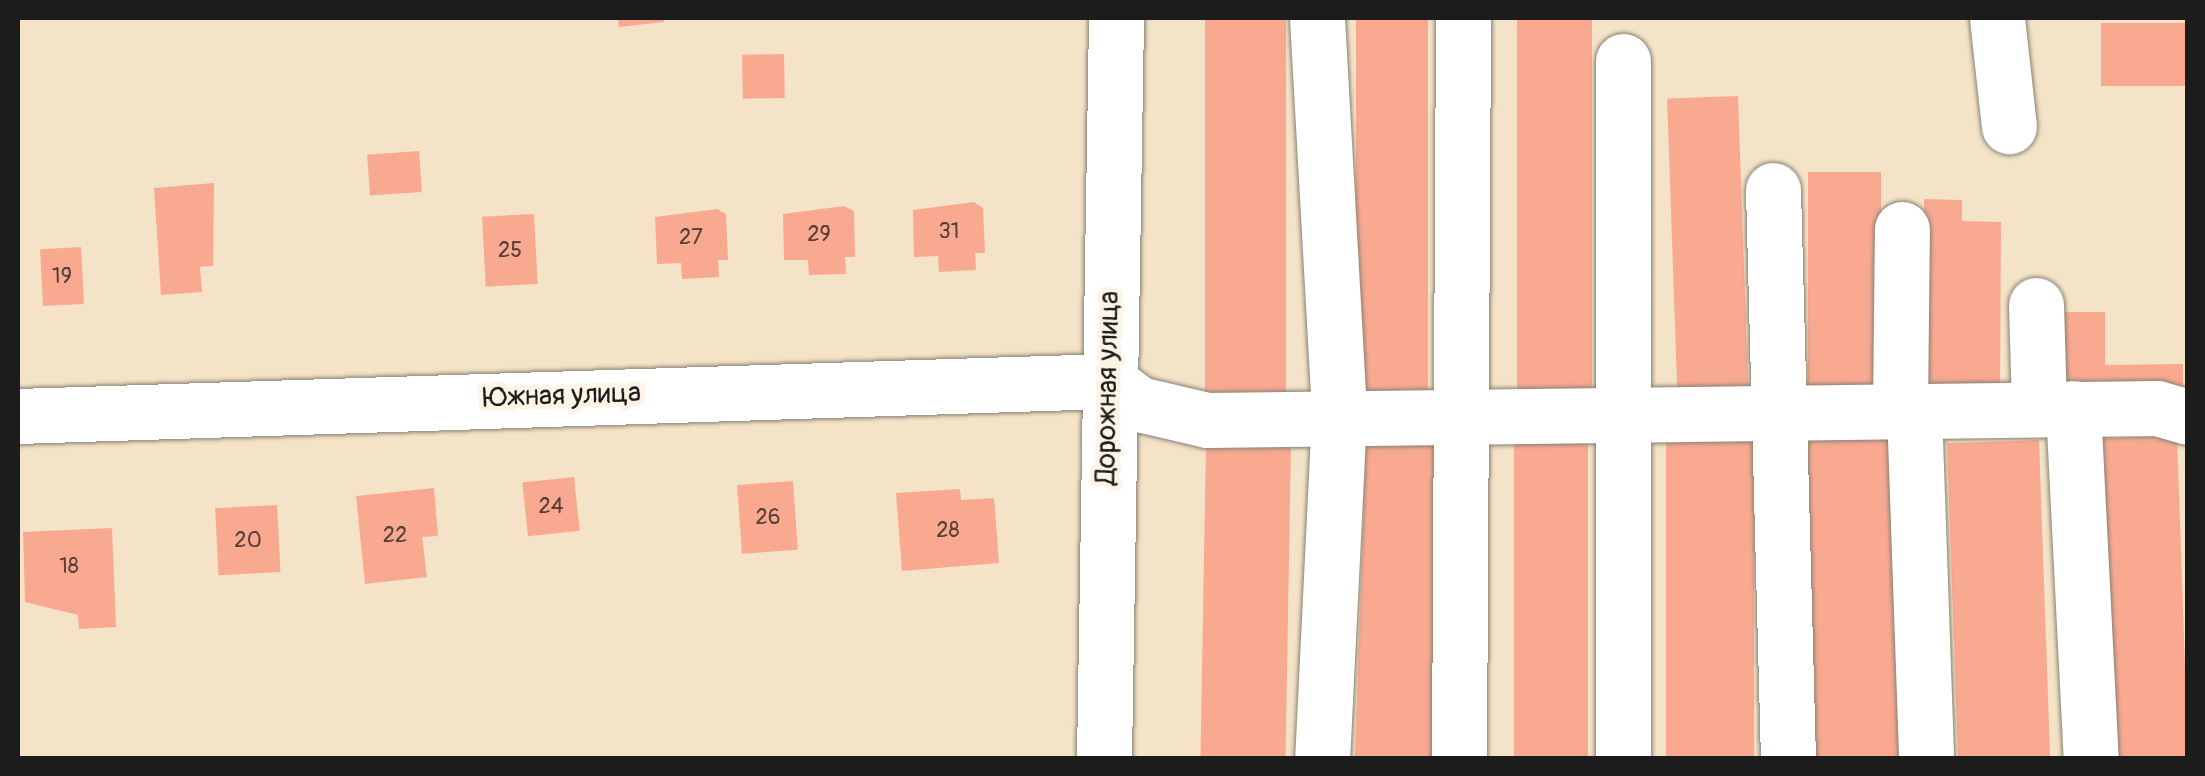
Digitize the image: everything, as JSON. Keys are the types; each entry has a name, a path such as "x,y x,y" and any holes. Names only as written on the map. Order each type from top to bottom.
{"street":[{"name":"Дорожная улица","path":"1104,758 1116,18"},
{"path":"1317,18 1338,414 1322,758"},
{"path":"1458,758 1463,18"},
{"path":"1997,18 2009,126"},
{"path":"1622,758 1623,61"},
{"path":"1774,190 1788,758"},
{"path":"1902,228 1907,410 1926,758"},
{"path":"2036,305 2056,409 2092,758"},
{"path":"1108,382 1139,404 1207,420 1338,414 2157,408 2188,418"},
{"name":"Южная улица","path":"18,416 1108,382"}],"building":[{"path":"618,18 663,18 664,22 619,27"},
{"path":"1205,18 1286,18 1286,407 1205,407"},
{"path":"1356,18 1428,18 1428,403 1356,403"},
{"path":"1517,18 1592,18 1592,402 1517,402"},
{"path":"2101,23 2188,23 2188,86 2101,86"},
{"path":"784,54 785,98 743,99 742,55"},
{"path":"1738,96 1749,398 1678,400 1667,98"},
{"path":"419,151 422,192 370,196 367,155"},
{"path":"1808,172 1881,172 1881,398 1808,398"},
{"path":"214,183 213,266 200,267 202,292 161,295 154,188"},
{"path":"1924,199 1962,200 1962,221 2001,222 2000,397 1923,397"},
{"path":"974,202 983,208 985,253 975,253 976,270 939,272 938,256 914,257 913,210"},
{"path":"844,206 854,211 855,257 845,257 846,274 809,275 808,260 784,260 783,214"},
{"path":"717,209 726,214 728,260 718,260 719,277 682,279 681,263 657,264 655,217"},
{"path":"534,214 538,284 486,287 482,217"},
{"path":"81,247 84,304 43,306 40,249"},
{"path":"2063,312 2105,312 2105,365 2183,364 2183,401 2064,402"},
{"path":"1666,430 1754,430 1754,758 1666,758"},
{"path":"1888,435 1899,758 1816,758 1805,438"},
{"path":"2177,436 2188,758 2113,758 2102,439"},
{"path":"1514,440 1588,440 1588,758 1514,758"},
{"path":"2039,440 2050,758 1958,758 1947,443"},
{"path":"1206,442 1291,443 1285,758 1200,758"},
{"path":"1366,442 1452,445 1441,758 1355,758"},
{"path":"574,477 580,531 528,536 522,482"},
{"path":"793,481 798,550 742,554 737,485"},
{"path":"434,488 438,536 422,537 427,577 365,584 356,496"},
{"path":"960,489 961,500 994,498 999,563 902,571 896,493"},
{"path":"277,505 281,572 219,575 215,508"},
{"path":"112,528 116,627 79,629 78,615 25,602 23,532"}]}
